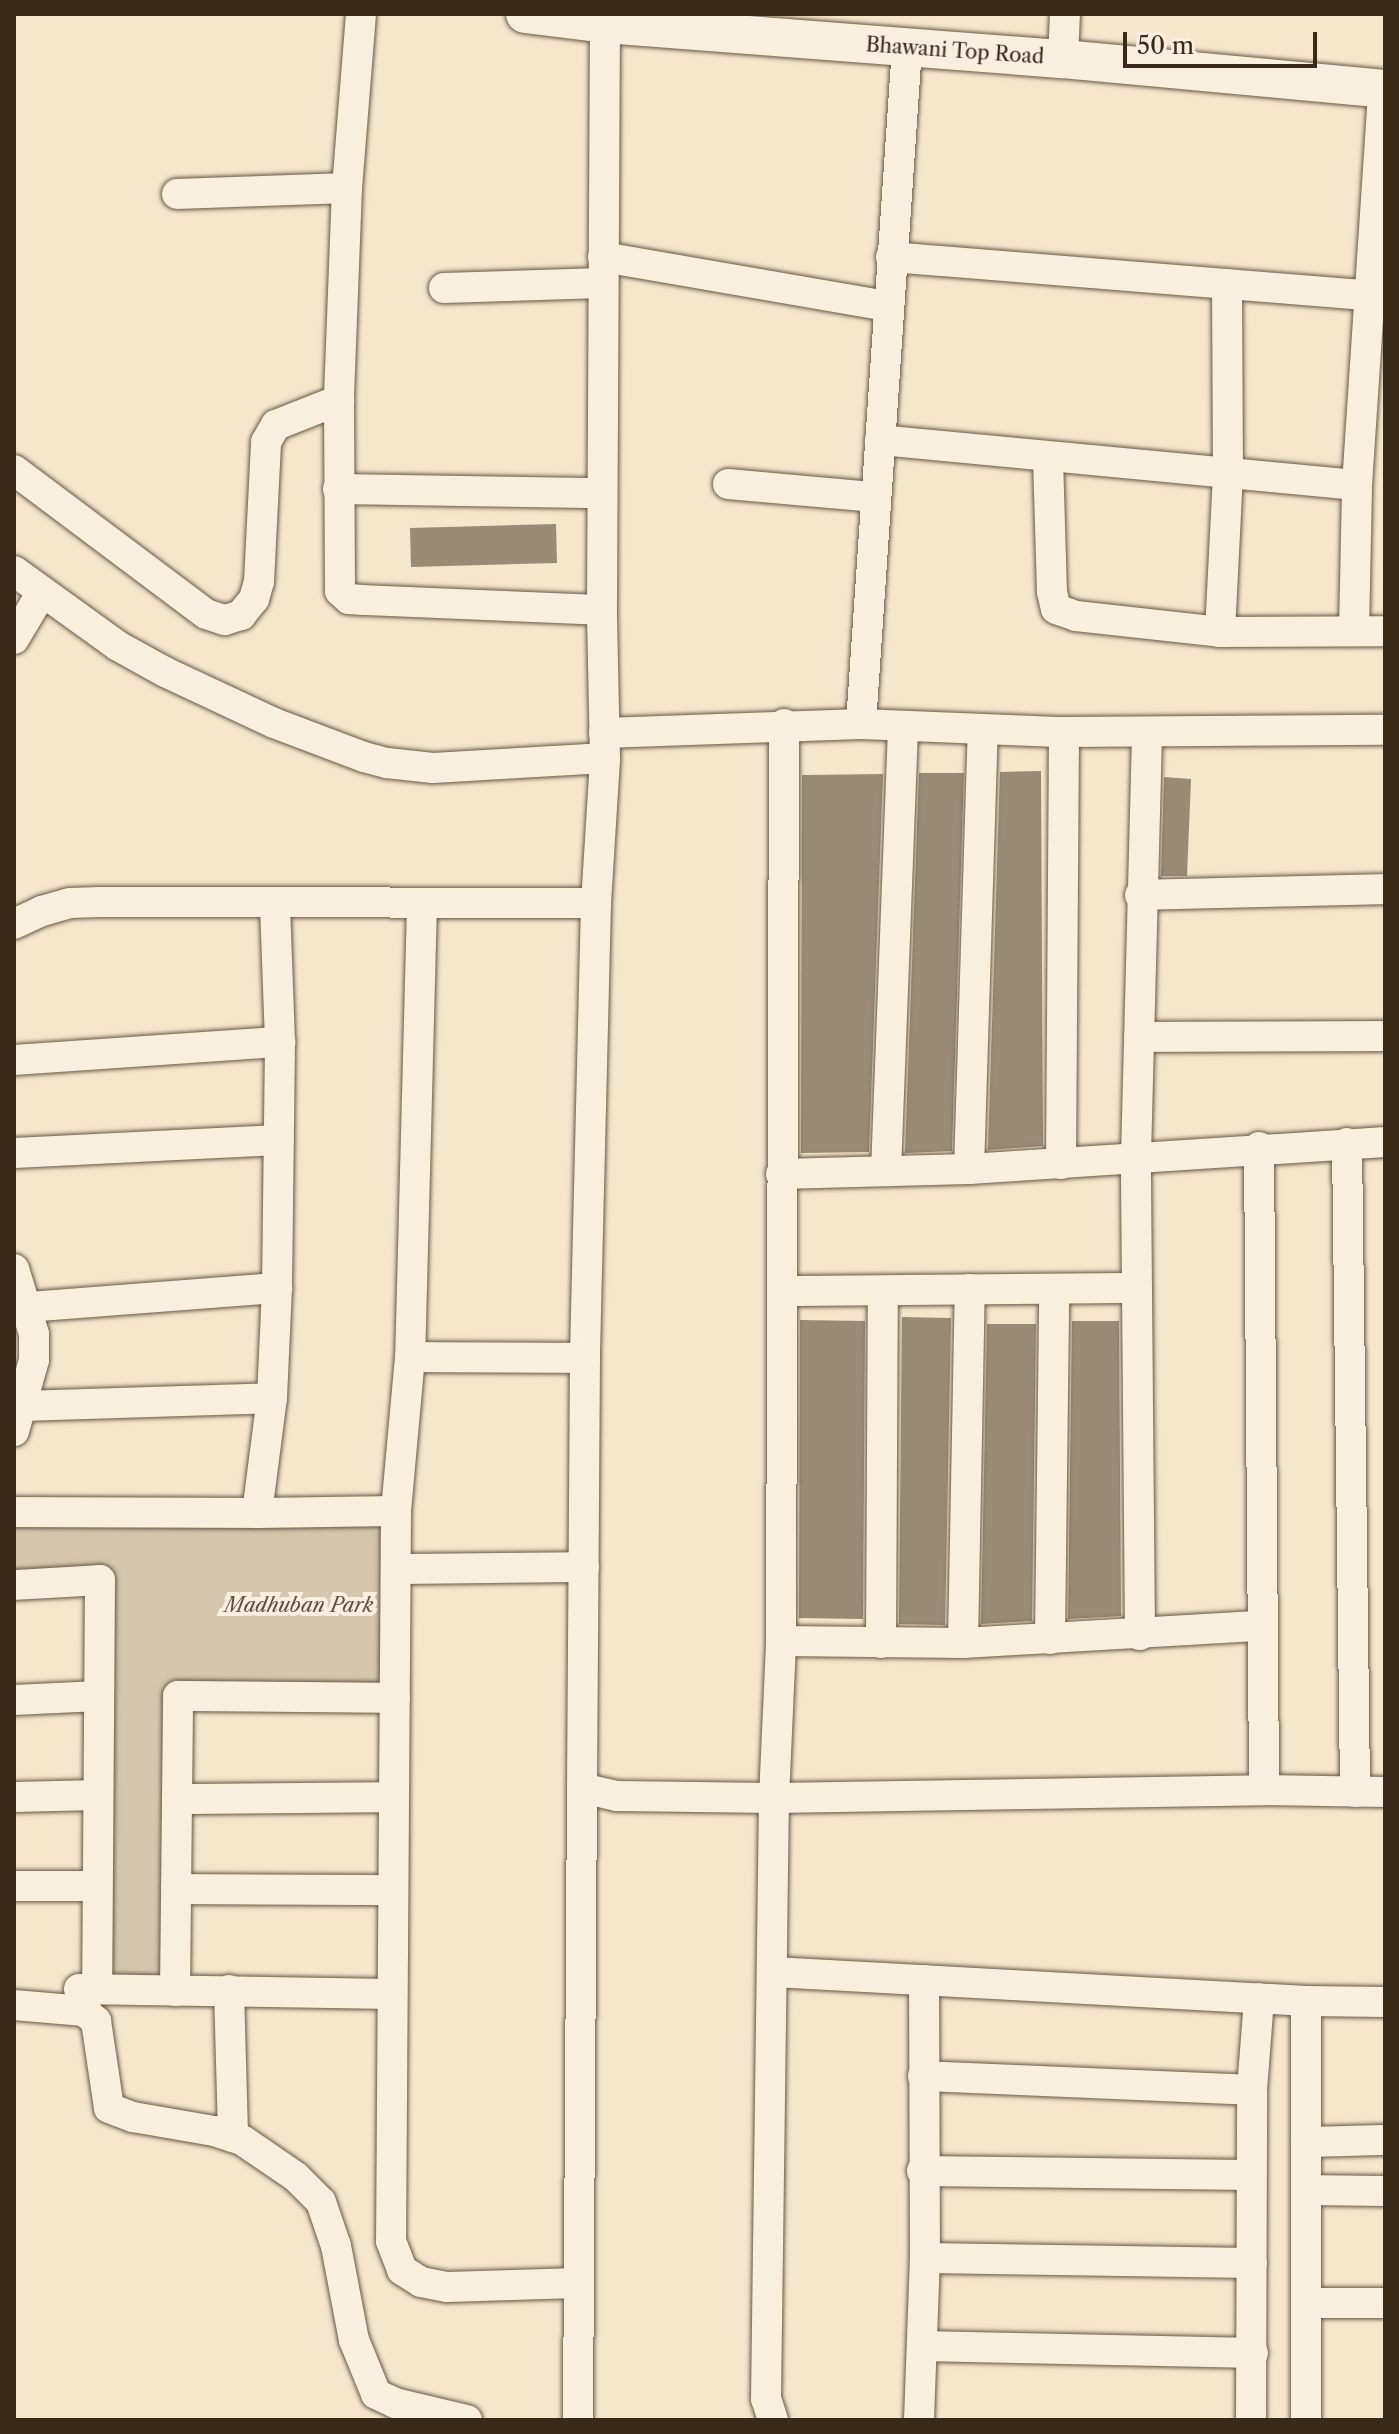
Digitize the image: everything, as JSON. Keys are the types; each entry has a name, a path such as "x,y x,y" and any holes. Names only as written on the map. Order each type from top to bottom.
{"street":[{"path":"361,14 347,188 339,400 340,591 349,599 602,610"},
{"name":"Bhawani Top Road","path":"544,14 1384,89"},
{"path":"1063,59 1065,14"},
{"path":"578,2420 585,1358 596,903 605,746 602,270 625,21"},
{"path":"861,724 874,497 907,47"},
{"path":"1354,631 1357,485 1384,89"},
{"path":"177,194 347,188"},
{"path":"891,257 1371,296"},
{"path":"444,288 602,270 887,306"},
{"path":"1220,632 1228,475 1227,284"},
{"path":"14,470 206,614 225,620 241,615 254,599 259,582 266,442 276,425 339,400"},
{"path":"880,440 1357,485"},
{"path":"1048,458 1052,592 1056,609 1076,616 1220,632 1385,631"},
{"path":"728,484 874,497"},
{"path":"338,489 602,493"},
{"path":"14,571 118,646 165,672 274,723 364,757 433,768 784,724 1064,732 1385,730"},
{"path":"14,639 42,592"},
{"path":"773,2420 766,2399 774,1798 781,1641 784,724"},
{"path":"886,1171 903,726"},
{"path":"969,1169 983,730"},
{"path":"1061,1164 1064,732"},
{"path":"1140,1635 1136,1156 1140,895 1147,732"},
{"path":"1140,895 1385,889"},
{"path":"14,924 70,903 596,903"},
{"path":"257,1513 272,1398 277,1288 280,1042 275,903"},
{"path":"422,905 410,1357 396,1511 391,2241 402,2270 421,2282 447,2287 578,2283"},
{"path":"1139,1037 1385,1036"},
{"path":"14,1060 280,1042"},
{"path":"14,1153 279,1140"},
{"path":"781,1174 969,1169 1259,1147 1385,1142"},
{"path":"1347,1143 1355,1792"},
{"path":"1259,1147 1264,1790"},
{"path":"14,1269 34,1334 34,1360 18,1419 272,1398"},
{"path":"28,1307 277,1288"},
{"path":"784,1291 1137,1288"},
{"path":"963,1643 970,1289"},
{"path":"1050,1639 1054,1289"},
{"path":"881,1643 883,1292"},
{"path":"410,1357 585,1358"},
{"path":"14,1512 396,1511"},
{"path":"396,1569 584,1567"},
{"path":"14,1585 100,1580 97,1990"},
{"path":"781,1641 963,1643 1261,1626"},
{"path":"14,1700 99,1696"},
{"path":"175,1991 178,1696 395,1698"},
{"path":"582,1788 617,1796 774,1798 1264,1790 1385,1792"},
{"path":"14,1797 98,1795"},
{"path":"177,1799 394,1797"},
{"path":"14,1886 97,1886"},
{"path":"176,1889 393,1890"},
{"path":"773,1972 1306,2001 1385,2002"},
{"path":"919,2420 925,2258 922,2171 924,1980"},
{"path":"14,1986 392,1994"},
{"path":"229,1990 233,2137"},
{"path":"1251,2420 1250,2175 1259,1998"},
{"path":"1306,2001 1306,2420"},
{"path":"14,2005 84,2011 96,2021 109,2108 233,2137 296,2177 321,2202 336,2246 354,2340 376,2394 395,2403 467,2420"},
{"path":"923,2076 1252,2090"},
{"path":"1306,2142 1385,2140"},
{"path":"922,2171 1250,2175"},
{"path":"1306,2190 1385,2191"},
{"path":"925,2258 1252,2263"},
{"path":"1306,2303 1385,2303"},
{"path":"924,2346 1253,2353"}],"green space":[{"name":"Madhuban Park","path":"396,1511 395,1698 178,1697 175,1991 97,1990 100,1581 14,1585 14,1512"}],"building":[{"path":"556,524 557,563 411,567 410,528"},
{"path":"1041,771 1043,1146 988,1150 1000,772"},
{"path":"919,773 964,773 952,1151 905,1153"},
{"path":"883,774 869,1152 801,1153 802,775"},
{"path":"1164,777 1191,779 1187,876 1161,876"},
{"path":"902,1317 951,1318 945,1625 899,1624"},
{"path":"800,1320 865,1321 863,1619 799,1618"},
{"path":"1072,1321 1119,1321 1121,1616 1068,1619"},
{"path":"987,1324 1036,1324 1032,1621 981,1624"}]}
